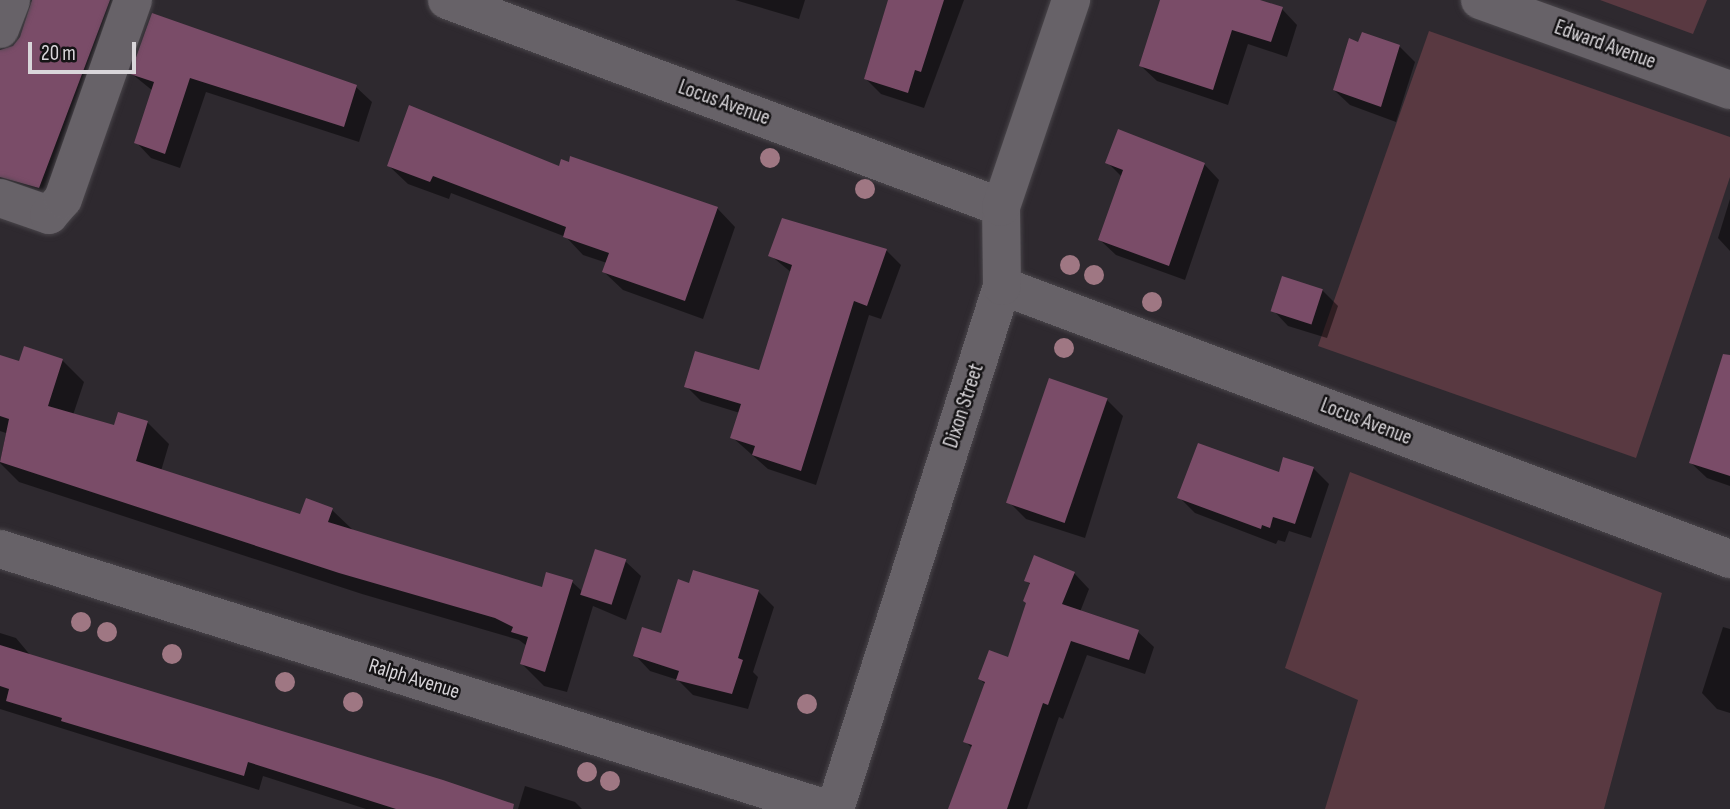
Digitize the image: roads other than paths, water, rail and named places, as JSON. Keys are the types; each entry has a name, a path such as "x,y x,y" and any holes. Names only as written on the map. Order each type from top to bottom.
{"street":[{"path":"0,198 49,215 63,199 133,0"},
{"name":"Locus Avenue","path":"447,0 1001,207"},
{"name":"Dixon Street","path":"835,809 1002,286 1001,207 1072,0"},
{"name":"Edward Avenue","path":"1480,0 1730,90"},
{"name":"Locus Avenue","path":"1002,286 1730,559"},
{"name":"Ralph Avenue","path":"0,549 827,809"}]}
